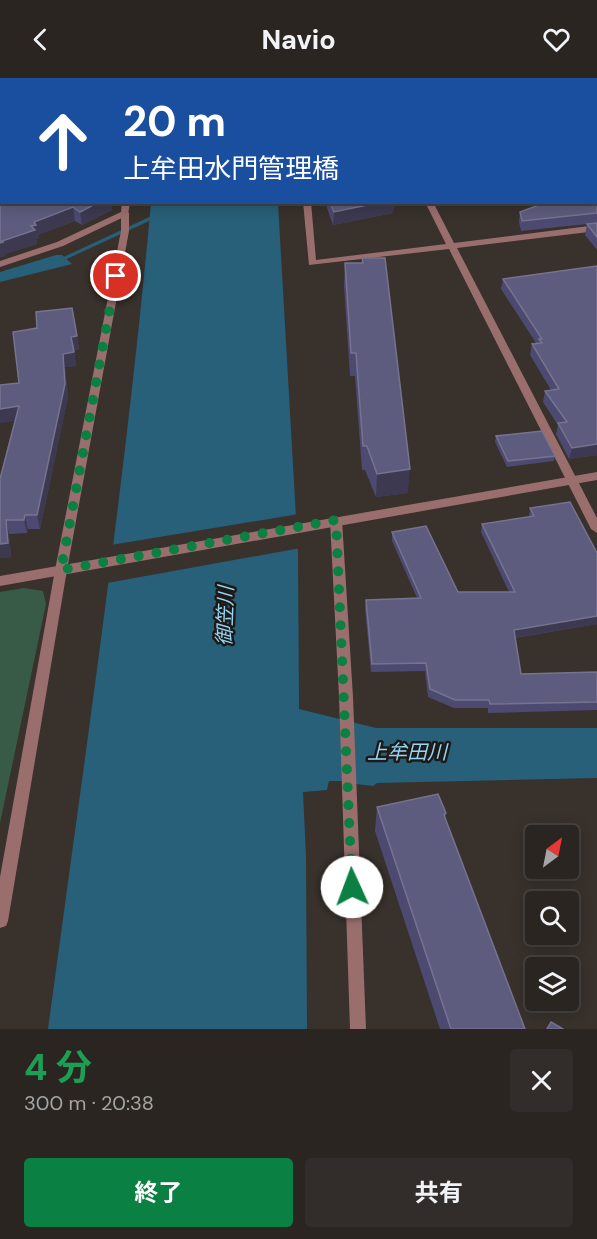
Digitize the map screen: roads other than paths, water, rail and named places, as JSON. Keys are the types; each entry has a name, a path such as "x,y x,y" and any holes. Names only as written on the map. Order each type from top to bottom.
{"street":[{"path":"307,204 312,263 597,228"},
{"path":"430,204 570,481 597,529"},
{"path":"0,264 60,244 126,208"},
{"path":"0,921 61,570 125,231 126,208"},
{"path":"0,580 597,476"},
{"path":"336,520 358,1029"}],"water":[{"path":"151,204 278,204 298,552 299,709 376,728 597,728 597,778 377,783 373,786 356,784 356,781 329,781 327,790 303,792 306,856 307,1029 48,1029 117,513"},
{"path":"62,255 72,264 0,282 0,272"}],"waterway":[{"path":"58,261 158,215"}],"water label":[{"name":"御笠川","path":"225,616"},
{"name":"上牟田川","path":"407,752"}]}
